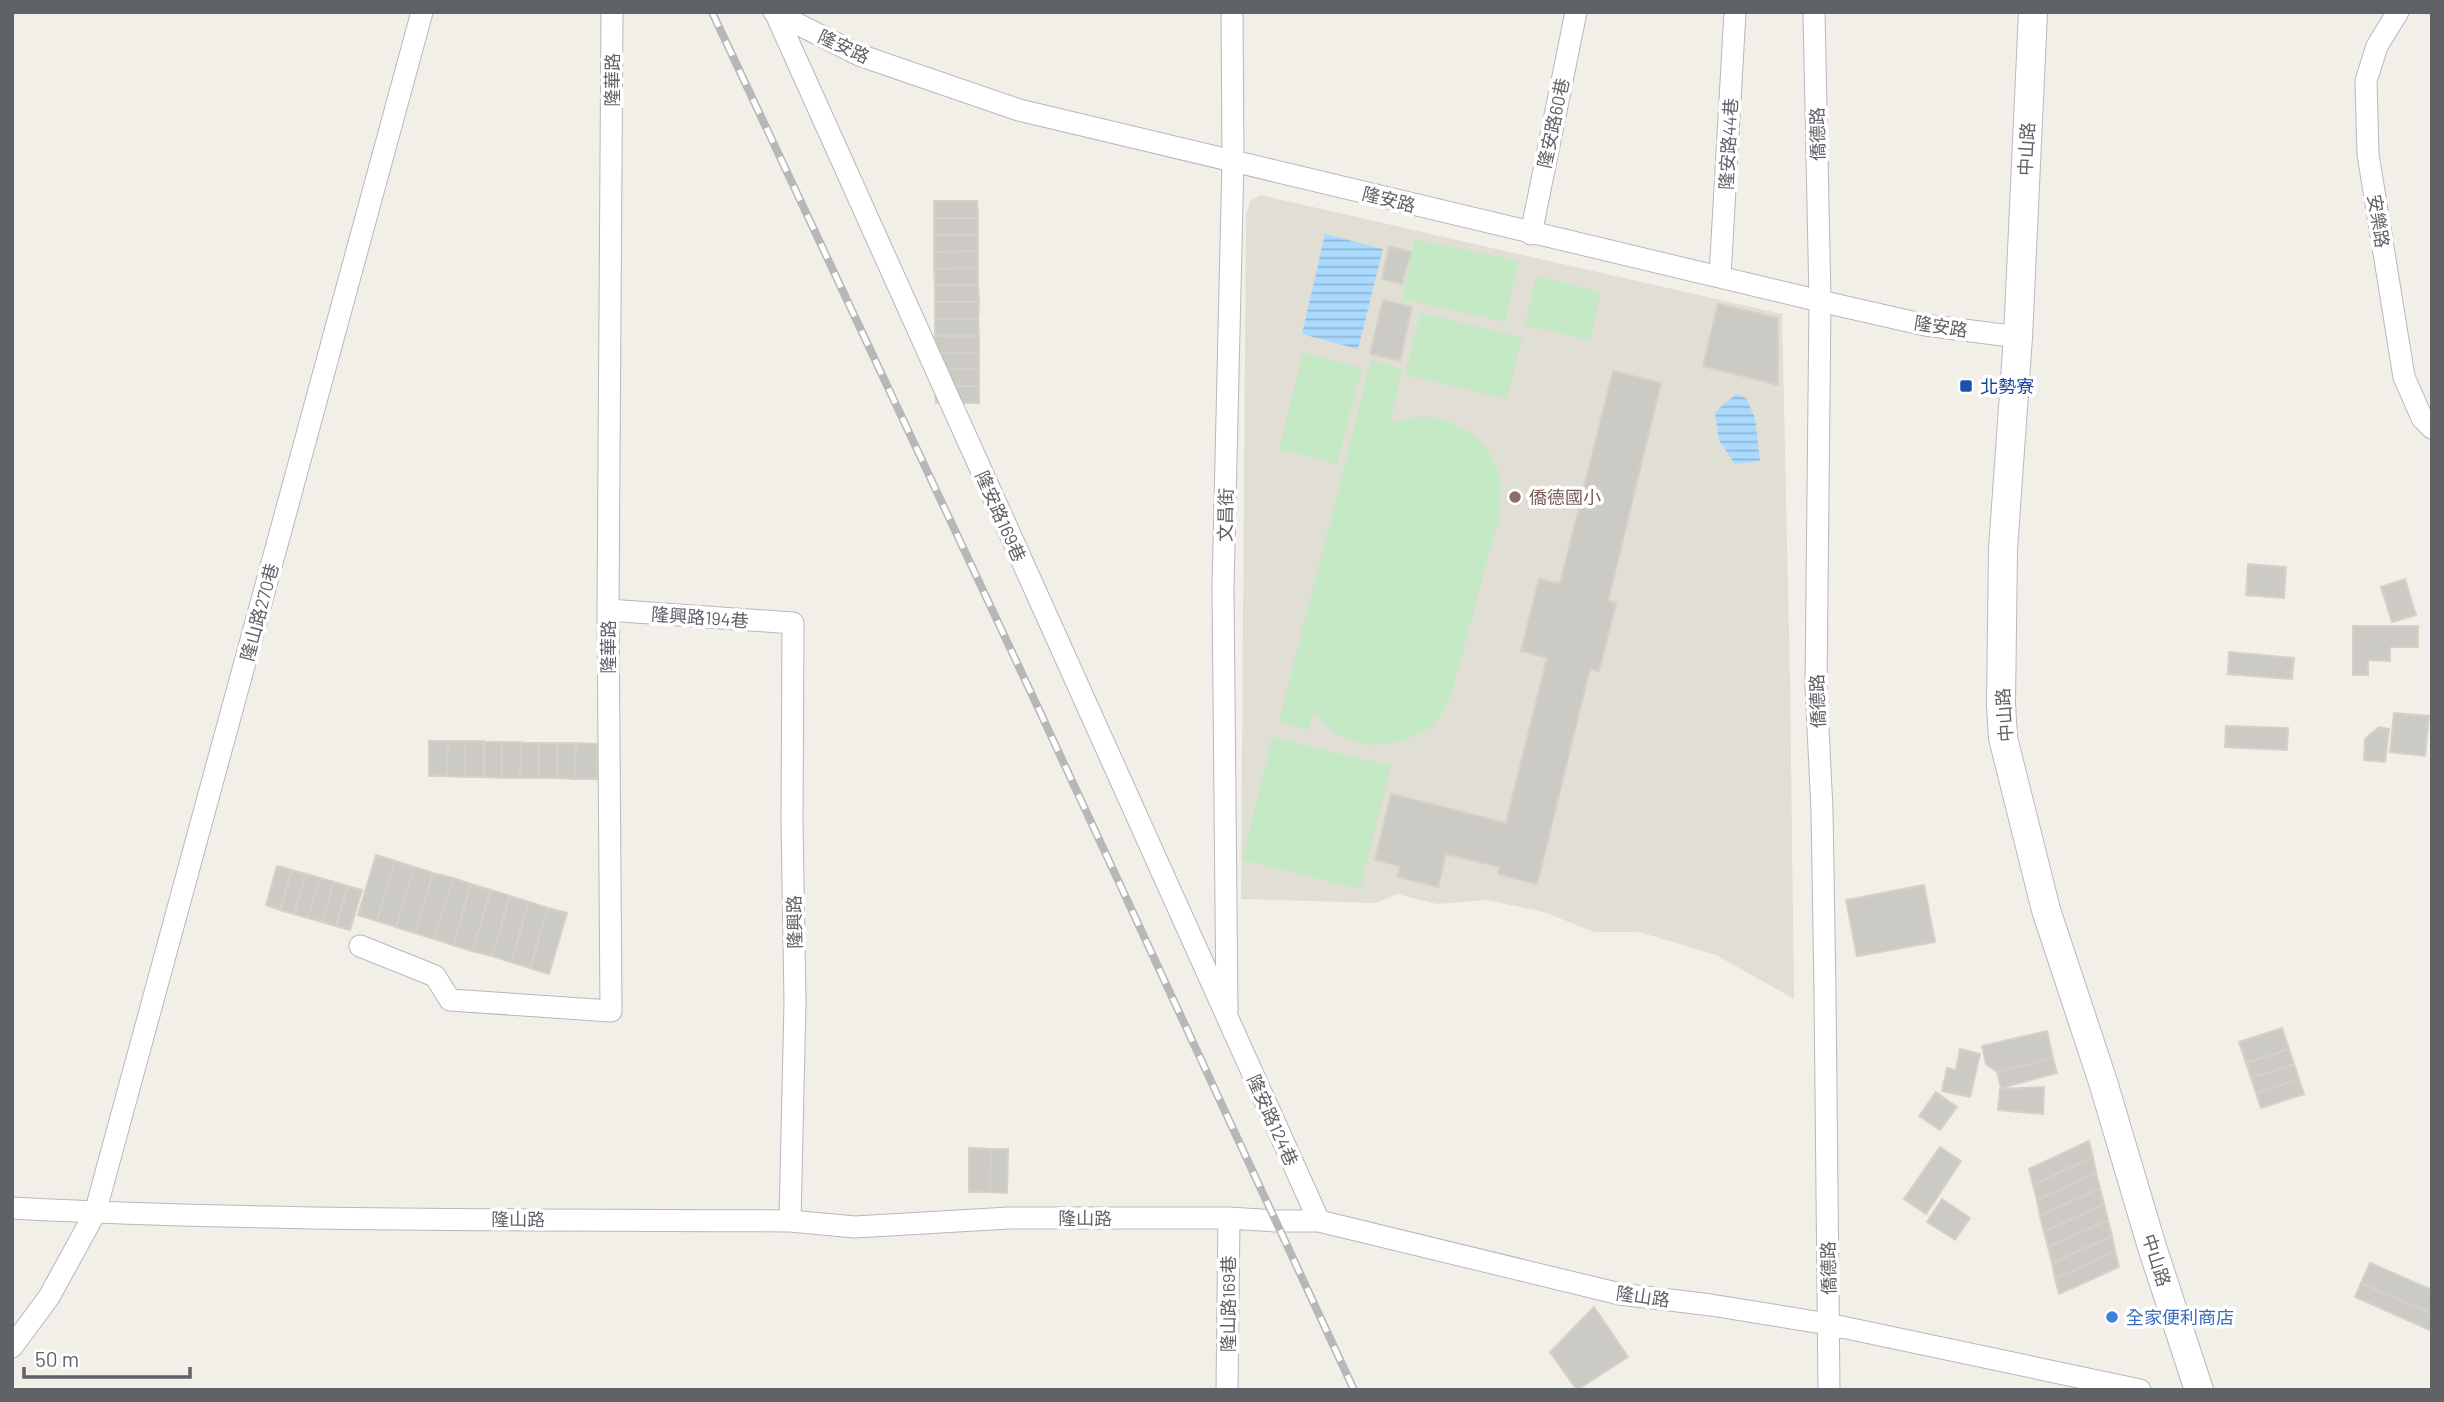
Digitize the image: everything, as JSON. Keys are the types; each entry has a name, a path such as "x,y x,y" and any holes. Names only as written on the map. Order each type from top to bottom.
{"street":[{"name":"隆山路270巷","path":"12,1347 49,1297 95,1213 422,12"},
{"name":"隆華路","path":"360,946 435,976 450,1000 611,1011 608,610 612,12"},
{"name":"文昌街","path":"1227,1018 1223,588 1233,160 1232,12"},
{"name":"隆安路60巷","path":"1531,234 1576,12"},
{"name":"隆安路44巷","path":"1720,275 1735,12"},
{"name":"僑德路","path":"1814,12 1819,301 1816,687 1822,810 1829,1390"},
{"name":"中山路","path":"2033,12 2018,337 2004,550 2001,704 2003,738 2046,910 2199,1390"},
{"name":"安樂路","path":"2398,12 2376,46 2366,81 2368,153 2404,377 2422,418 2432,428"},
{"name":"隆安路","path":"775,13 859,55 1019,110 1531,234 1720,275 1819,301 1925,325 2018,337"},
{"name":"隆安路169巷","path":"775,13 1227,1018"},
{"name":"隆興路194巷","path":"608,610 793,623"},
{"name":"隆興路","path":"790,1221 795,1002 793,623"},
{"name":"隆安路124巷","path":"1227,1018 1318,1221"},
{"name":"隆山路","path":"12,1208 95,1213 314,1217 790,1221 855,1227 1009,1218 1229,1218 1318,1221 1620,1294 1711,1305 1828,1324 2140,1390"},
{"name":"隆山路169巷","path":"1227,1390 1229,1218"}],"shaded area":[{"name":"僑德國小","path":"1260,195 1782,314 1794,999 1716,955 1639,932 1594,932 1544,912 1486,900 1437,904 1397,894 1375,903 1241,899 1246,213 1251,200"}],"green space":[{"path":"1415,239 1518,261 1505,322 1402,299"},
{"path":"1536,276 1601,292 1590,341 1525,325"},
{"path":"1420,313 1522,337 1507,399 1405,375"},
{"path":"1303,353 1362,368 1337,464 1279,449"},
{"path":"1371,360 1402,368 1390,425 1421,417 1447,421 1460,427 1482,443 1490,454 1496,466 1501,489 1499,517 1451,696 1439,718 1429,728 1411,738 1379,745 1358,743 1344,738 1313,713 1308,731 1279,722"},
{"path":"1272,737 1391,766 1360,889 1242,860"}],"water":[{"path":"1325,234 1383,249 1358,349 1302,334"},
{"path":"1736,394 1746,398 1755,418 1760,461 1735,464 1719,440 1715,412"}],"building":[{"path":"934,201 977,201 978,218 934,218"},
{"path":"934,218 978,218 978,235 934,235"},
{"path":"934,235 978,235 978,251 934,252"},
{"path":"1389,246 1411,252 1402,284 1382,279"},
{"path":"978,251 978,268 934,269 934,252"},
{"path":"978,268 978,285 935,285 934,269"},
{"path":"935,285 978,285 979,302 935,302"},
{"path":"1383,300 1412,307 1400,361 1370,354"},
{"path":"935,302 979,302 978,319 935,319"},
{"path":"1718,304 1778,318 1778,385 1703,366"},
{"path":"935,319 978,319 979,336 935,336"},
{"path":"935,336 979,336 979,353 935,353"},
{"path":"935,353 979,353 979,369 935,369"},
{"path":"935,369 979,369 979,386 935,386"},
{"path":"1613,371 1661,383 1608,601 1616,603 1599,671 1590,669 1537,884 1498,874 1500,867 1446,854 1438,887 1398,877 1400,866 1375,860 1391,794 1506,823 1547,658 1521,651 1539,579 1560,584"},
{"path":"935,386 979,386 979,403 936,403"},
{"path":"2248,564 2286,567 2284,598 2246,595"},
{"path":"2405,579 2416,615 2392,622 2381,587"},
{"path":"2353,626 2418,626 2418,647 2390,647 2390,661 2368,660 2368,675 2353,675"},
{"path":"2229,652 2294,658 2292,679 2228,674"},
{"path":"2394,713 2429,716 2425,756 2390,752"},
{"path":"2226,726 2288,728 2287,750 2225,747"},
{"path":"2379,727 2389,729 2385,762 2364,760 2365,739"},
{"path":"429,741 448,741 447,776 429,776"},
{"path":"448,741 465,741 465,777 447,776"},
{"path":"465,741 484,741 484,777 465,777"},
{"path":"484,741 502,742 502,778 484,777"},
{"path":"502,742 521,742 520,778 502,778"},
{"path":"521,742 539,743 539,778 520,778"},
{"path":"539,743 557,743 557,778 539,778"},
{"path":"557,743 576,743 575,779 557,778"},
{"path":"576,743 597,744 597,779 575,779"},
{"path":"376,855 395,861 377,921 358,915"},
{"path":"395,861 414,867 396,927 377,921"},
{"path":"277,866 292,870 280,910 266,905"},
{"path":"414,867 433,873 415,933 396,927"},
{"path":"292,870 306,874 294,914 280,910"},
{"path":"433,873 453,878 434,939 415,933"},
{"path":"306,874 320,878 308,918 294,914"},
{"path":"320,878 334,882 322,922 308,918"},
{"path":"453,878 471,884 453,945 434,939"},
{"path":"334,882 348,886 336,926 322,922"},
{"path":"471,884 491,890 472,951 453,945"},
{"path":"1924,885 1935,942 1857,956 1846,900"},
{"path":"348,886 362,890 350,930 336,926"},
{"path":"491,890 510,896 492,956 472,951"},
{"path":"510,896 529,902 511,962 492,956"},
{"path":"529,902 548,908 530,968 511,962"},
{"path":"548,908 567,913 549,974 530,968"},
{"path":"2282,1028 2289,1049 2246,1063 2239,1042"},
{"path":"2047,1031 2053,1058 1997,1072 1986,1064 1982,1046"},
{"path":"1960,1049 1980,1054 1970,1097 1942,1091 1947,1068 1956,1070"},
{"path":"2289,1049 2294,1064 2251,1078 2246,1063"},
{"path":"2053,1058 2057,1073 2001,1088 1997,1072"},
{"path":"2294,1064 2299,1079 2256,1093 2251,1078"},
{"path":"2299,1079 2304,1094 2261,1108 2256,1093"},
{"path":"2044,1087 2043,1114 1998,1110 2000,1089"},
{"path":"1936,1092 1957,1107 1940,1130 1919,1116"},
{"path":"2089,1141 2093,1157 2033,1185 2029,1169"},
{"path":"1940,1147 1961,1161 1926,1214 1904,1199"},
{"path":"969,1148 991,1149 990,1192 969,1192"},
{"path":"991,1149 1008,1149 1007,1193 990,1192"},
{"path":"2093,1157 2096,1173 2037,1200 2033,1185"},
{"path":"2096,1173 2100,1188 2040,1216 2037,1200"},
{"path":"2100,1188 2104,1204 2044,1232 2040,1216"},
{"path":"1942,1199 1970,1218 1955,1240 1927,1222"},
{"path":"2104,1204 2108,1220 2048,1247 2044,1232"},
{"path":"2108,1220 2112,1236 2052,1263 2048,1247"},
{"path":"2112,1236 2115,1251 2055,1279 2052,1263"},
{"path":"2115,1251 2119,1267 2059,1294 2055,1279"},
{"path":"2370,1263 2432,1290 2432,1314 2361,1283"},
{"path":"2361,1283 2432,1314 2432,1331 2355,1297"},
{"path":"1594,1307 1628,1357 1577,1390 1550,1352"}],"railway":[{"path":"712,12 1354,1390"}],"place":[{"name":"北勢寮","path":"1966,386"},
{"name":"僑德國小","path":"1515,497"},
{"name":"全家便利商店","path":"2112,1317"}]}
